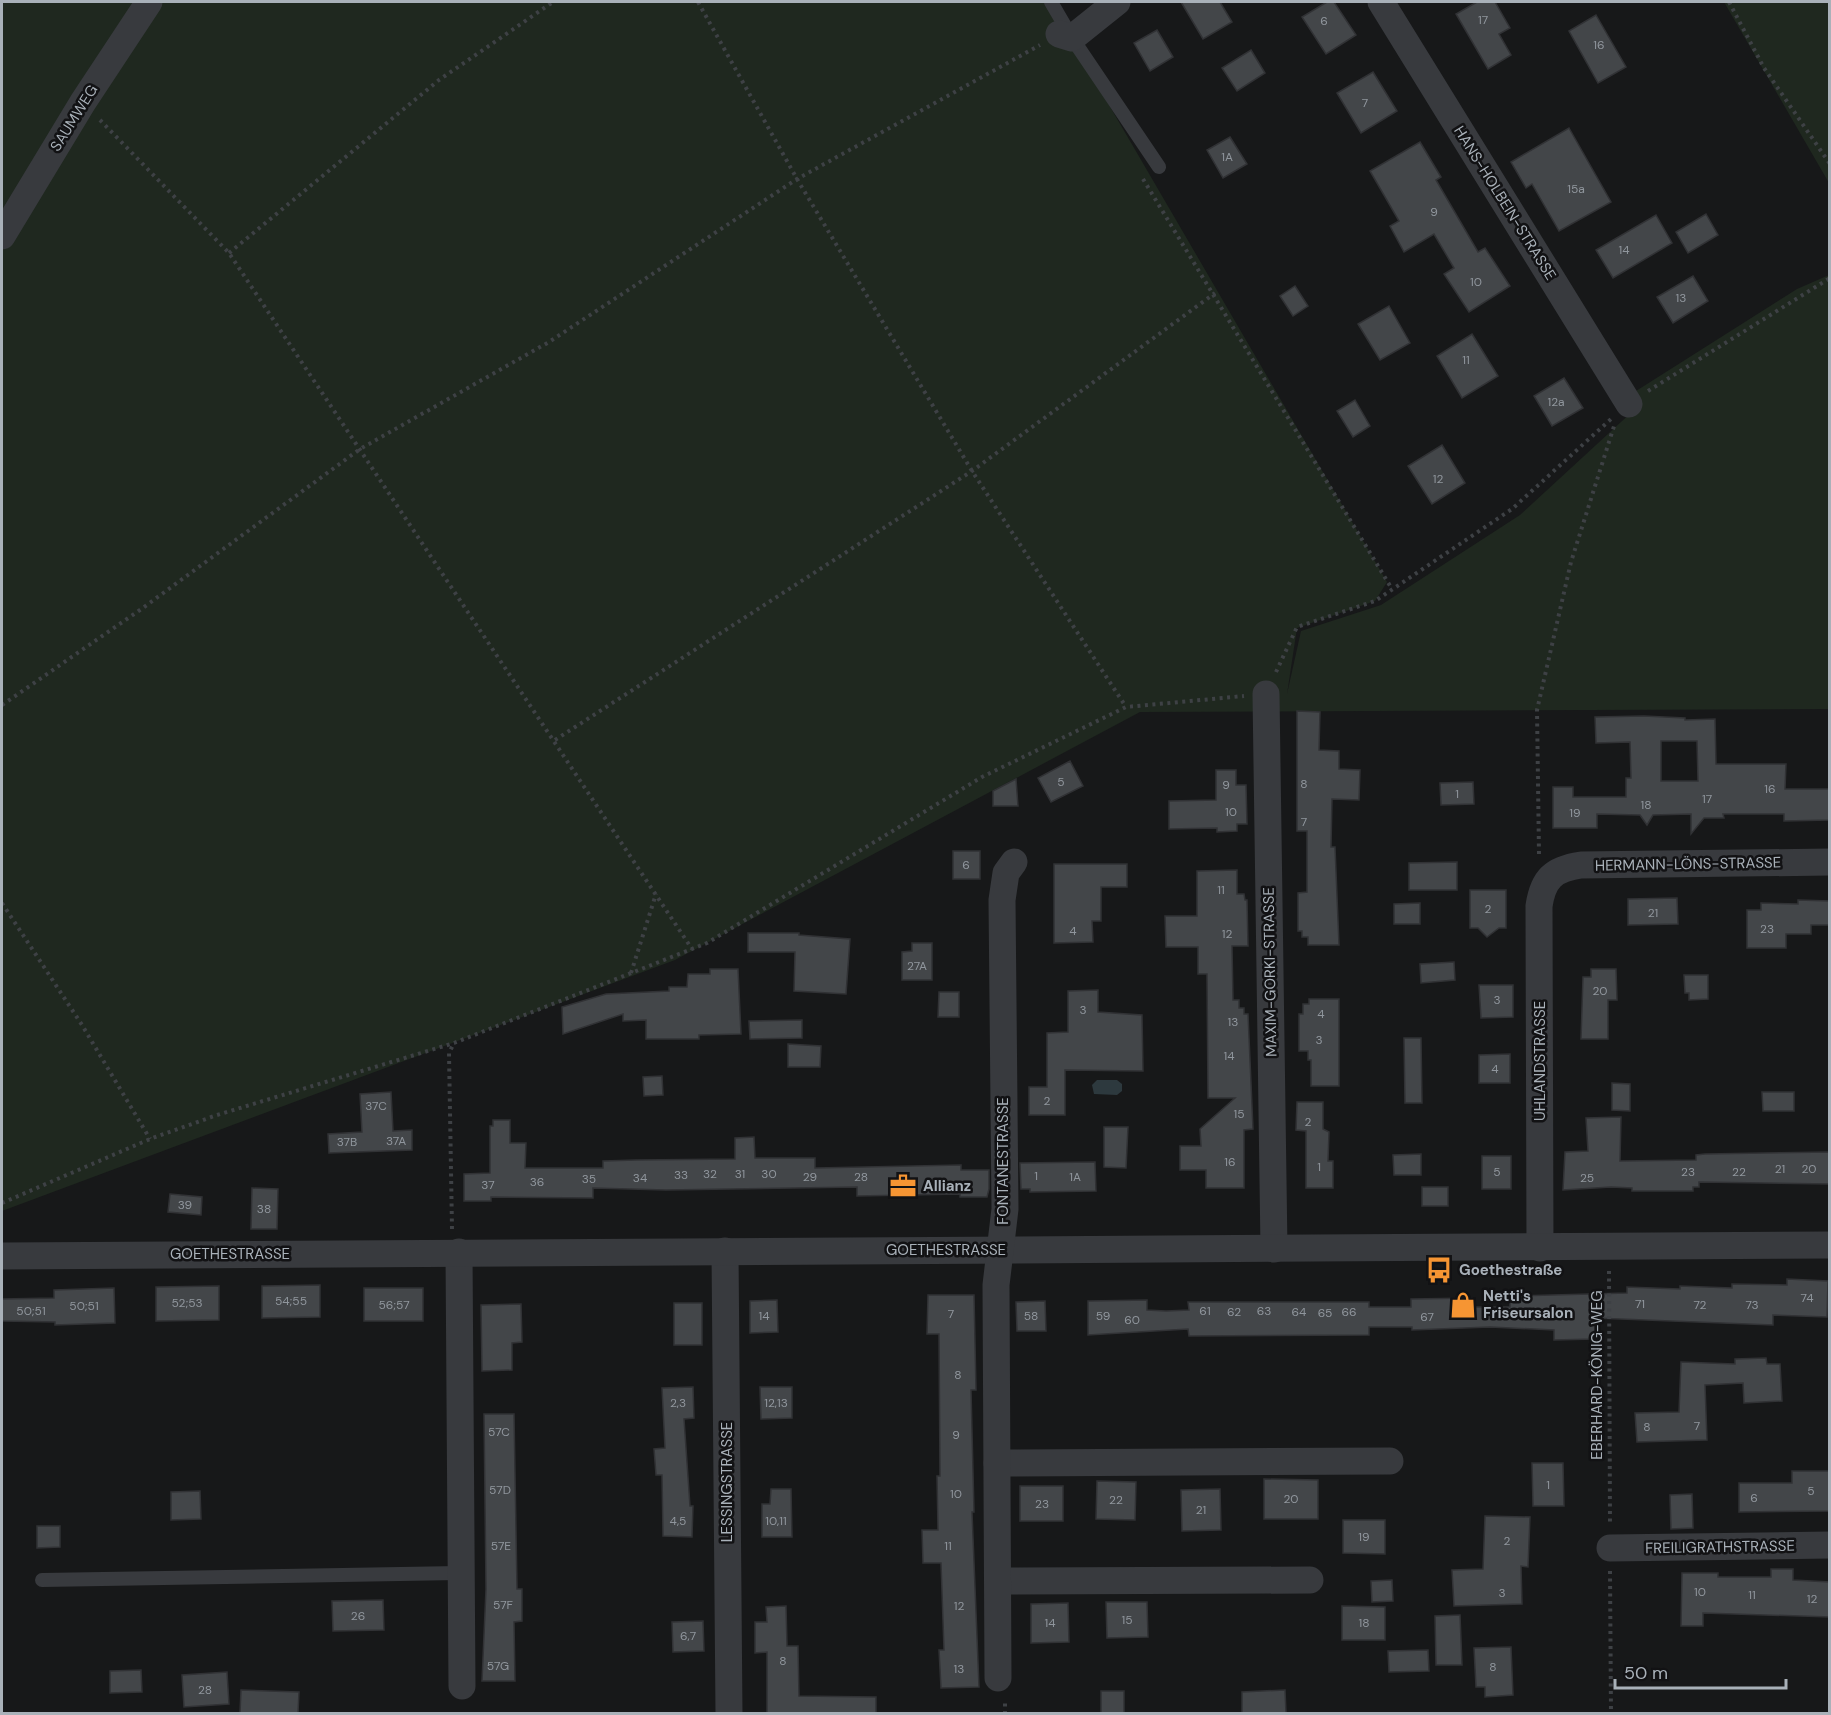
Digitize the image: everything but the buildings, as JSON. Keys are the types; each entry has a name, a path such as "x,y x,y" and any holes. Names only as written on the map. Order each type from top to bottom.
{"street":[{"name":"SAUMWEG","path":"2,236 83,102 149,2"},
{"path":"1066,36 1117,2"},
{"name":"HANS-HOLBEIN-STRASSE","path":"1381,2 1623,409"},
{"name":"MAXIM-GORKI-STRASSE","path":"1266,694 1274,1249"},
{"name":"FONTANESTRASSE","path":"998,1678 996,1285 1005,1209 1002,900 1006,873 1014,862"},
{"name":"HERMANN-LÖNS-STRASSE","path":"1550,877 1567,867 1581,865 1830,862"},
{"name":"UHLANDSTRASSE","path":"1540,1248 1539,906 1542,887 1550,877"},
{"name":"GOETHESTRASSE","path":"2,1256 1830,1245"},
{"name":"LESSINGSTRASSE","path":"725,1251 729,1713"},
{"path":"459,1252 459,1573 462,1686"},
{"path":"997,1463 1390,1461"},
{"name":"FREILIGRATHSTRASSE","path":"1610,1548 1830,1545"},
{"path":"998,1581 1310,1580"}],"lane":[{"path":"1051,2 1066,36 1159,167"},
{"path":"42,1580 459,1573"}],"path":[{"path":"229,253 439,80 553,2"},
{"path":"698,2 797,179 972,471 1126,707"},
{"path":"1729,2 1764,68 1830,164"},
{"path":"2,705 140,610 360,449 549,342 797,179 1066,36"},
{"path":"83,102 229,253 692,949"},
{"path":"1159,167 1143,178 1215,293 1392,589"},
{"path":"2,1203 150,1139 217,1115 454,1042 707,943 982,777 1126,707 1266,694 1297,627 1375,600 1392,589 1512,509 1623,409 1830,278"},
{"path":"555,740 972,471 1215,293"},
{"path":"1550,877 1539,864 1537,710 1571,562 1623,409"},
{"path":"630,973 656,893"},
{"path":"2,903 82,1025 150,1139"},
{"path":"454,1042 449,1053 451,1224 459,1252"},
{"name":"EBERHARD-KÖNIG-WEG","path":"1609,1246 1610,1504"},
{"path":"1610,1593 1611,1713"}],"shaded area":[{"path":"2,2 1049,2 1387,582 1375,601 1297,628 1287,694 1301,631 1381,605 1520,515 1634,410 1636,391 1797,289 1829,275 1829,709 1140,712 675,960 2,1211"},
{"path":"1724,2 1829,2 1829,183"},
{"path":"1097,1080 1117,1080 1122,1084 1122,1091 1117,1095 1094,1094 1092,1085"}],"place":[{"name":"Allianz","path":"903,1186"},
{"name":"Goethestraße","path":"1439,1270"},
{"name":"Netti's Friseursalon","path":"1463,1305"}]}
